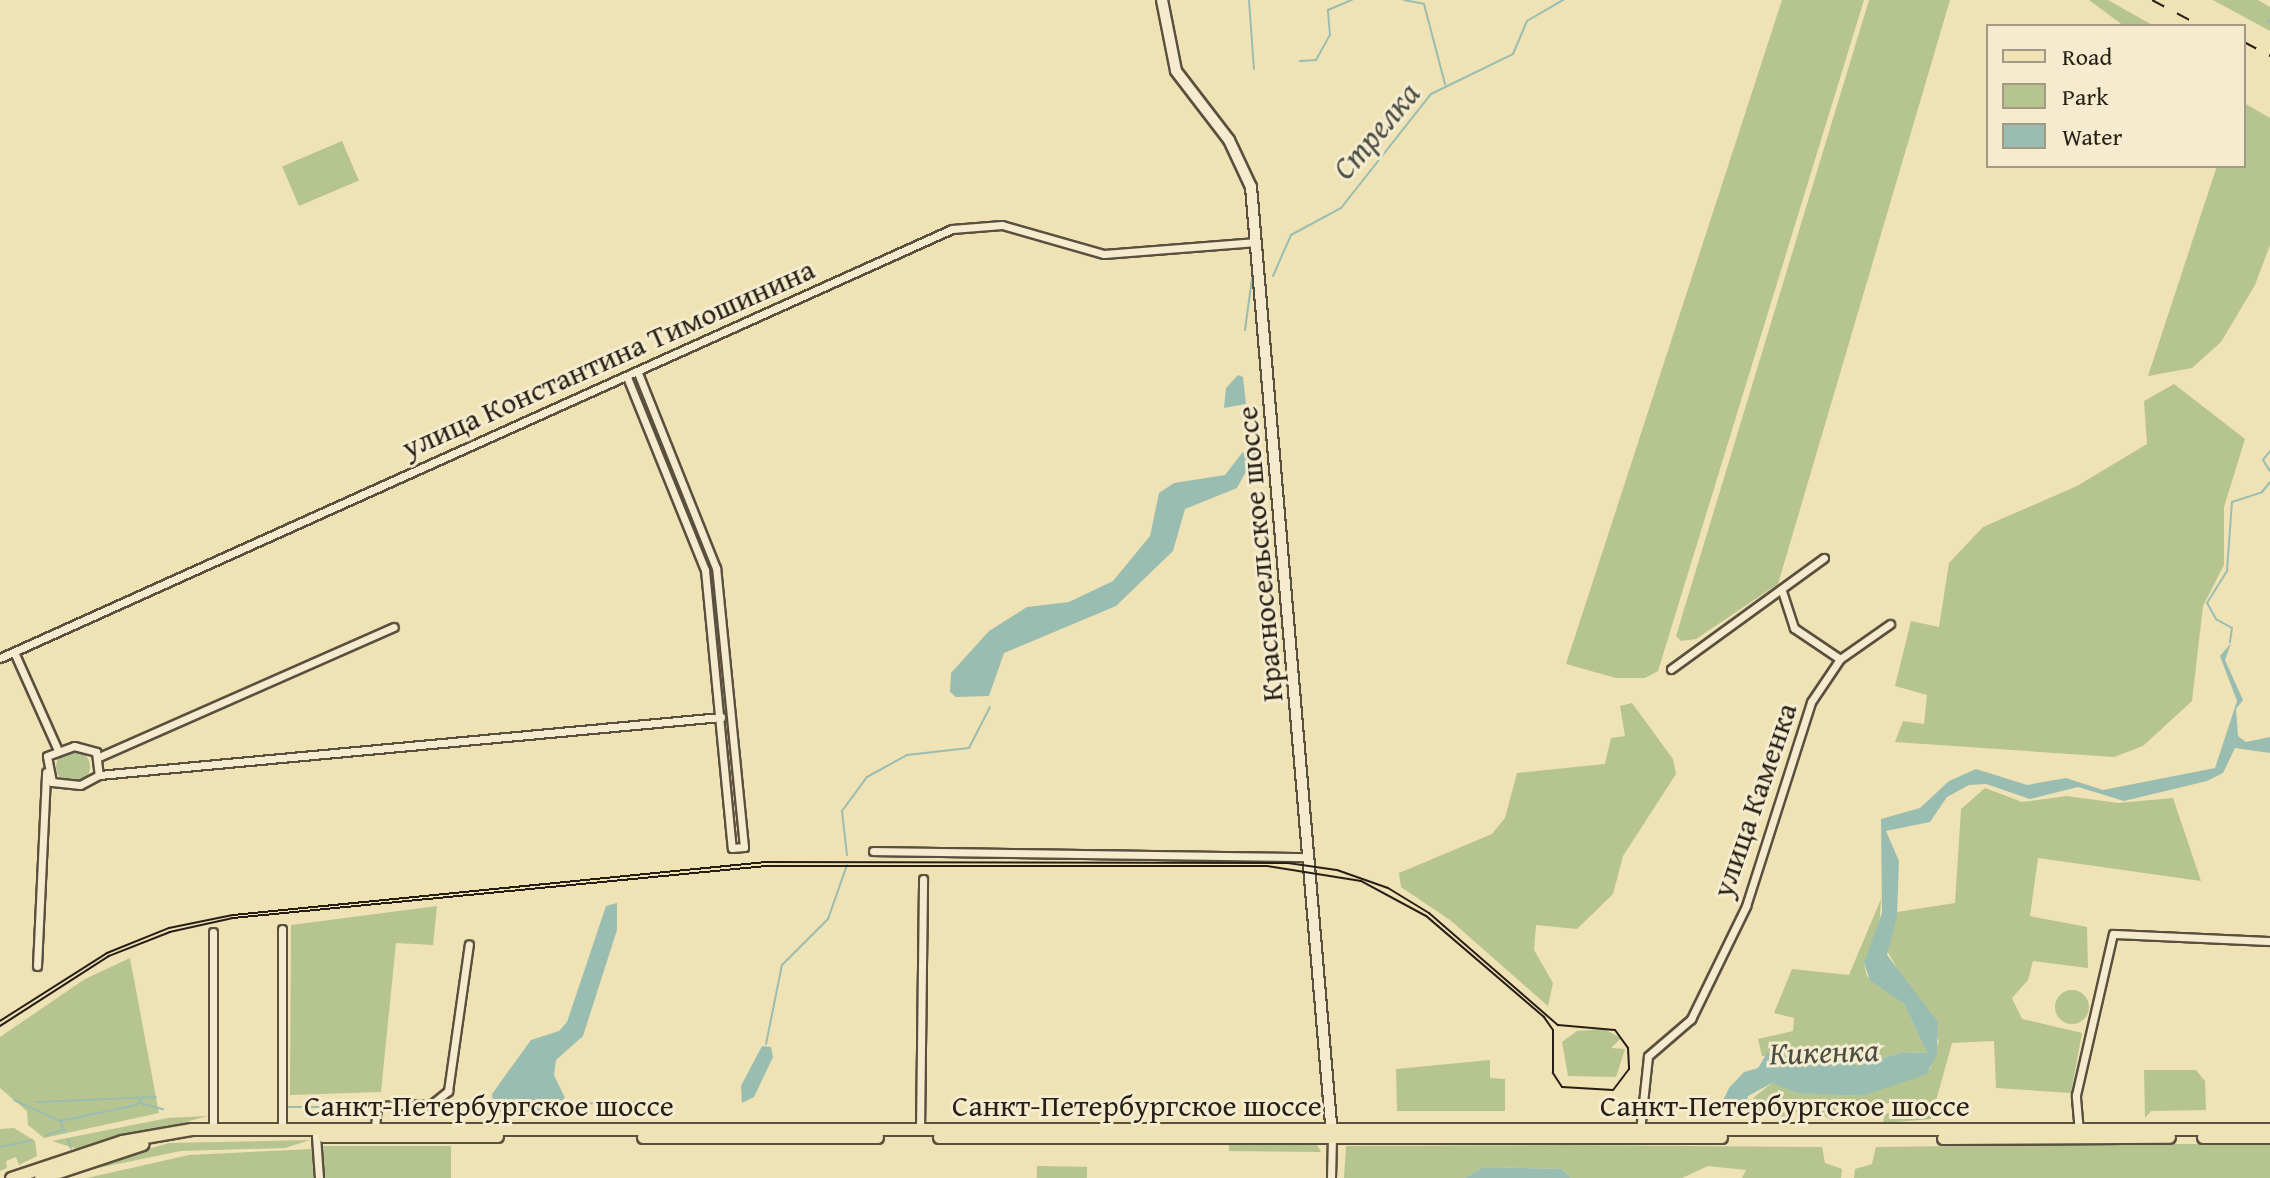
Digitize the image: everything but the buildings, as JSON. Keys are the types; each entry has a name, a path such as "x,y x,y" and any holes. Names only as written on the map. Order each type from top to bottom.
{"main road":[{"name":"Красносельское шоссе","path":"1162,0 1176,71 1242,160 1257,242 1332,1133"},
{"name":"Санкт-Петербургское шоссе","path":"11,1178 122,1141 213,1128 1332,1133"},
{"name":"Санкт-Петербургское шоссе","path":"40,1178 179,1137 2079,1133 2270,1129"},
{"name":"Санкт-Петербургское шоссе","path":"2079,1133 2270,1137"}],"street":[{"name":"улица Константина Тимошинина","path":"0,658 966,226 1002,225 1106,254 1257,242"},
{"path":"627,377 701,555 721,717 732,848 744,847 716,568 638,373"},
{"path":"1671,669 1761,600 1782,591 1824,558"},
{"path":"1782,591 1794,628 1840,659"},
{"name":"улица Каменка","path":"1640,1133 1648,1056 1691,1019 1704,997 1762,870 1811,702 1840,659 1890,624"},
{"path":"99,757 394,627"},
{"path":"14,652 57,748"},
{"path":"46,772 52,782 66,786 99,775 721,717"},
{"path":"37,966 47,756 57,748 82,747 99,757"},
{"path":"99,757 99,775"},
{"path":"873,851 1309,857"},
{"path":"920,1130 923,879"},
{"path":"282,929 282,1129"},
{"path":"2079,1133 2076,1095 2109,938 2129,930 2270,941"},
{"path":"213,932 213,1128"},
{"path":"375,1128 377,1106 432,1104 448,1091 469,944"},
{"path":"1331,1178 1332,1133"},
{"path":"316,1136 319,1178"}],"green space":[{"path":"1782,0 1864,0 1658,671 1645,678 1616,678 1566,664"},
{"path":"1869,0 1950,0 1778,584 1696,639 1681,641 1676,636"},
{"path":"2089,0 2108,0 2150,24 2121,24"},
{"path":"2213,0 2258,0 2270,7 2270,31"},
{"path":"2246,104 2270,118 2270,245 2255,285 2221,342 2192,368 2148,376 2216,168 2246,168"},
{"path":"342,141 359,181 299,206 282,166"},
{"path":"2174,384 2245,439 2224,507 2224,565 2203,606 2192,701 2143,746 2114,757 1895,742 1903,721 1924,724 1927,695 1895,686 1911,621 1939,627 1949,563 1983,527 2077,486 2147,444 2144,401"},
{"path":"1632,703 1673,759 1676,774 1623,856 1613,894 1577,929 1536,925 1534,950 1553,983 1548,1006 1450,920 1401,887 1399,873 1492,834 1505,818 1517,773 1605,764 1611,738 1625,736 1620,706"},
{"path":"73,750 85,755 90,767 85,779 73,784 61,779 56,767 61,755"},
{"path":"1985,788 2022,802 2067,796 2118,803 2173,798 2201,881 2038,858 2030,916 2087,927 2088,968 2033,961 2028,980 2012,998 2022,1019 2082,1033 2071,1093 1996,1088 1994,1041 1952,1043 1931,1119 1883,1123 1885,1113 1901,1113 1894,1103 1855,1105 1832,1120 1809,1108 1782,1117 1756,1112 1753,1098 1772,1083 1806,1093 1862,1096 1930,1070 1939,1041 1886,949 1897,912 1955,903 1961,809"},
{"path":"1881,899 1879,930 1864,964 1867,976 1904,1004 1927,1053 1903,1052 1857,1066 1838,1049 1802,1058 1762,1056 1758,1039 1793,1031 1794,1018 1774,1013 1792,969 1849,975"},
{"path":"437,906 433,945 396,943 381,1092 290,1095 291,925"},
{"path":"130,958 159,1113 44,1138 28,1125 27,1111 0,1088 0,1037 85,979"},
{"path":"2072,990 2084,995 2089,1007 2084,1019 2072,1024 2060,1019 2055,1007 2060,995"},
{"path":"1604,1029 1621,1038 1611,1048 1625,1049 1616,1077 1568,1076 1562,1042 1577,1031"},
{"path":"1490,1060 1490,1078 1505,1079 1505,1111 1397,1111 1396,1069"},
{"path":"2144,1070 2196,1070 2205,1081 2206,1110 2151,1111 2145,1118"},
{"path":"208,1116 80,1150 52,1141 168,1118"},
{"path":"14,1128 35,1141 37,1156 19,1165 16,1157 6,1161 7,1168 0,1171 0,1129"},
{"path":"310,1140 285,1148 181,1151 49,1178 169,1143"},
{"path":"2270,1144 2270,1178 1854,1178 1855,1169 1872,1164 1876,1147"},
{"path":"1229,1145 1317,1145 1321,1152 1229,1151"},
{"path":"323,1146 451,1146 451,1178 323,1178"},
{"path":"1346,1146 1822,1147 1825,1163 1842,1169 1841,1178 1742,1178 1746,1170 1708,1166 1682,1178 1571,1178 1562,1169 1483,1167 1465,1178 1344,1178"},
{"path":"313,1149 316,1178 87,1178 189,1155"},
{"path":"1037,1166 1087,1167 1087,1178 1037,1178"}],"water":[{"path":"1238,375 1243,377 1246,404 1224,408 1226,388"},
{"path":"1260,446 1237,488 1185,509 1173,551 1116,606 1004,653 989,696 956,697 950,692 951,673 989,631 1027,607 1069,602 1113,581 1150,536 1159,493 1174,483 1225,475 1242,453"},
{"path":"2231,643 2225,660 2243,700 2236,709 2238,736 2246,742 2270,737 2270,753 2235,748 2223,773 2207,781 2124,801 2078,787 2030,799 1986,784 1969,785 1947,797 1930,822 1886,831 1899,861 1897,916 1887,955 1938,1022 1937,1054 1927,1074 1862,1096 1798,1093 1772,1083 1748,1096 1745,1107 1721,1105 1729,1088 1744,1072 1758,1068 1767,1053 1802,1058 1834,1047 1857,1066 1903,1052 1927,1053 1904,1004 1870,980 1864,963 1882,913 1881,819 1920,808 1949,781 1976,769 2027,785 2066,778 2103,790 2215,768 2237,701 2220,656"},
{"path":"617,903 617,930 583,1036 556,1060 554,1075 565,1098 547,1111 494,1112 492,1094 531,1040 559,1031 567,1022 606,906"},
{"path":"762,1046 771,1047 773,1057 754,1097 742,1103 741,1086"},
{"path":"1483,1167 1562,1169 1571,1178 1465,1178"}],"waterway":[{"path":"1249,0 1254,69"},
{"path":"1300,61 1316,60 1330,35 1328,10 1352,0"},
{"path":"1404,0 1424,4 1445,84"},
{"name":"Стрелка","path":"1273,276 1291,235 1341,208 1431,94 1513,54 1527,21 1563,0"},
{"path":"2267,20 2270,23"},
{"name":"Стрелка","path":"1245,330 1252,278"},
{"name":"Кикенка","path":"2270,451 2263,460 2270,471"},
{"name":"Кикенка","path":"2230,642 2232,628 2216,619 2207,603 2227,571 2232,502 2262,492 2270,482"},
{"path":"847,855 842,811 867,777 907,755 969,748 990,707"},
{"name":"Стрелка","path":"766,1044 782,965 828,919 847,865"},
{"path":"60,1121 136,1105 144,1097"},
{"path":"37,1102 156,1097"},
{"path":"14,1100 60,1121 65,1132"},
{"path":"560,1104 667,1102"},
{"path":"140,1103 163,1109"},
{"path":"436,1106 491,1105"},
{"path":"286,1107 373,1107"},
{"path":"46,1135 64,1130"},
{"path":"68,1139 71,1149"},
{"path":"0,1147 32,1140"}],"tram line":[{"path":"0,1021 107,953 169,928 233,915 766,862 1288,863 1337,870 1388,888 1429,913 1558,1025 1615,1030 1628,1048 1629,1069 1613,1090 1562,1087 1553,1073 1553,1030 1544,1017 1426,916 1361,881 1267,866 766,866 233,918 170,932 109,956 0,1026"}],"railway":[{"path":"2152,0 2197,24"},
{"path":"2246,43 2270,56"}]}
